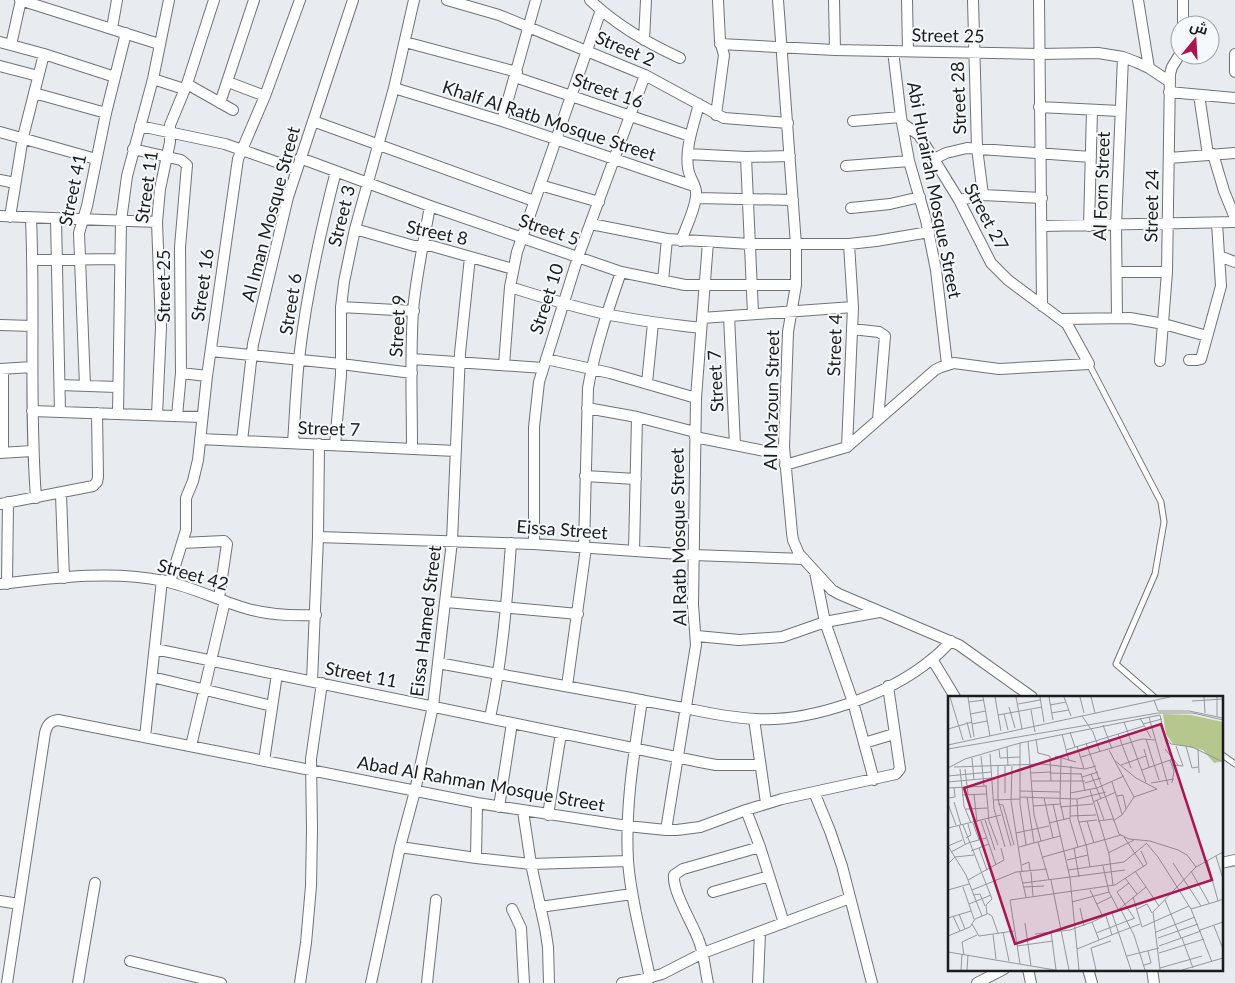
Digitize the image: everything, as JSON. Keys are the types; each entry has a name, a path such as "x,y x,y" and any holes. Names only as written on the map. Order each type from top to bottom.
{"street":[{"path":"11,45 21,0 159,44"},
{"path":"112,28 117,0"},
{"path":"118,414 121,221 126,176 153,79 169,0"},
{"name":"Street 11","path":"157,415 161,317 157,222 160,189 170,142 170,124 185,87 214,0"},
{"path":"220,103 254,0"},
{"name":"Street 16","path":"145,737 155,649 166,581 186,530 186,498 196,471 210,351 236,170 241,150 265,96 300,0"},
{"name":"Al Iman Mosque Street","path":"242,441 251,356 286,207 296,169 353,0"},
{"name":"Street 3","path":"335,445 341,364 341,307 344,282 355,229 394,88 414,0"},
{"name":"Street 2","path":"447,0 482,9 529,26 645,75 716,115 731,119 788,123"},
{"path":"502,121 536,0"},
{"path":"590,0 644,40 680,58"},
{"path":"644,40 646,0"},
{"path":"716,115 724,55 720,44 718,0"},
{"name":"Al Ma'zoun Street","path":"778,0 796,245 796,285 788,332 784,454 793,540 799,554 838,594 951,641 1030,696"},
{"path":"834,0 835,50"},
{"path":"907,0 908,51"},
{"name":"Street 28","path":"973,0 977,148 983,194"},
{"path":"1039,0 1042,306"},
{"path":"1138,0 1149,68"},
{"path":"1183,0 1183,15"},
{"path":"504,365 510,288 521,238 601,10"},
{"name":"Street 41","path":"85,386 79,233 87,206 106,113 126,33"},
{"path":"0,42 115,77"},
{"name":"Street 16","path":"405,42 516,74 690,136"},
{"name":"Street 25","path":"720,44 835,50 1039,54 1098,53 1123,57 1149,68 1169,87"},
{"name":"Abi Hurairah Mosque Street","path":"893,51 901,120 909,161 929,232 936,270 947,364"},
{"path":"44,54 23,138 16,183 5,216 157,222"},
{"path":"1235,54 1235,72"},
{"name":"Al Forn Street","path":"1117,317 1116,226 1123,57"},
{"name":"Street 24","path":"1160,362 1167,272 1169,87 1173,65"},
{"path":"0,66 38,76"},
{"name":"Street 10","path":"534,544 534,420 536,399 544,363 578,257 645,75"},
{"path":"153,79 185,87 233,110"},
{"path":"228,82 265,96"},
{"path":"1169,87 1199,95 1235,98"},
{"name":"Khalf Al Ratb Mosque Street","path":"394,88 502,121 694,186"},
{"path":"34,93 106,113"},
{"path":"1199,95 1210,154 1235,218"},
{"path":"681,241 696,198 689,173 688,154 690,136 699,104"},
{"path":"1039,107 1120,111"},
{"path":"1089,226 1092,110"},
{"path":"853,121 901,120"},
{"name":"Street 27","path":"901,120 919,135 960,200 991,263 999,272 1042,306 1062,319 1071,330 1089,364"},
{"path":"313,121 534,201"},
{"path":"140,126 211,141 296,169"},
{"path":"0,132 96,159"},
{"path":"934,159 966,148 1091,157"},
{"path":"133,149 167,157"},
{"path":"1169,158 1235,153"},
{"path":"688,154 746,157 790,156"},
{"name":"Street 25","path":"167,157 181,160 187,165 188,170 180,247 181,373 177,416"},
{"path":"746,157 753,314"},
{"name":"Street 5","path":"300,158 430,206 621,272 662,281 704,286 796,285"},
{"path":"846,166 909,161"},
{"name":"Street 6","path":"293,443 299,360 310,283 336,171"},
{"path":"0,180 16,183"},
{"path":"540,185 599,202"},
{"path":"960,200 983,194 1042,198"},
{"path":"851,208 890,204 920,197"},
{"path":"696,198 793,200"},
{"name":"Street 9","path":"412,448 414,311 430,206"},
{"path":"31,218 33,260 32,451 36,498"},
{"path":"56,219 60,412"},
{"path":"1042,226 1168,225 1235,222"},
{"path":"1189,360 1201,358 1221,286 1217,223"},
{"path":"591,224 681,241 751,244 849,244 929,232"},
{"name":"Street 8","path":"355,229 414,246 432,246 513,269"},
{"path":"662,281 667,239"},
{"name":"Al Ratb Mosque Street","path":"666,830 696,636 693,613 693,555 696,398 708,242"},
{"name":"Street 4","path":"847,447 853,307 849,244"},
{"path":"1219,256 1235,262"},
{"name":"Eissa Hamed Street","path":"371,983 400,847 415,791 432,706 438,663 452,541 459,362 470,257"},
{"path":"33,260 120,259"},
{"path":"567,686 578,614 585,548 587,408 592,368 606,314 621,272"},
{"path":"1117,272 1167,272"},
{"path":"510,288 562,304 653,323 701,323 729,316 853,307"},
{"path":"341,307 414,311"},
{"name":"Street 7","path":"729,316 735,445"},
{"path":"1062,319 1117,317 1164,324 1207,336"},
{"path":"647,383 653,323"},
{"path":"0,325 32,326"},
{"path":"852,329 879,332 885,336 878,420"},
{"path":"210,351 412,373"},
{"path":"412,360 504,365 544,363 592,368 696,398"},
{"path":"785,466 847,447 935,370 947,364 999,369 1089,364"},
{"path":"32,367 1,369 2,453 32,451"},
{"path":"181,373 207,376"},
{"path":"60,385 117,387"},
{"path":"587,408 637,417 735,445 784,454"},
{"path":"32,411 202,417"},
{"path":"4,584 4,503 61,494 93,486 97,482 97,413"},
{"path":"634,551 637,417"},
{"name":"Street 7","path":"200,439 456,451"},
{"path":"300,983 311,886 310,770 317,682 316,615 319,444"},
{"path":"585,476 636,478"},
{"path":"61,494 64,578"},
{"name":"Eissa Street","path":"318,537 534,544 693,555 804,559"},
{"path":"182,543 226,542 227,547 222,600 191,746"},
{"path":"490,718 499,674 511,543"},
{"path":"815,572 825,622 853,702 874,780"},
{"name":"Street 42","path":"4,584 64,578 112,576 166,581 246,608 292,616 316,615"},
{"path":"446,602 578,614"},
{"path":"696,636 740,640 767,639 782,637 825,622 880,612"},
{"path":"438,663 686,709 754,719 785,719 853,702 888,686 932,659 951,641"},
{"name":"Street 11","path":"155,649 678,758 716,765 760,765"},
{"path":"932,659 954,696"},
{"path":"264,761 277,674"},
{"path":"152,677 272,706"},
{"path":"864,743 894,734 888,686"},
{"path":"642,700 631,776 627,826 628,861 632,894 650,978"},
{"path":"754,719 766,804"},
{"name":"Abad Al Rahman Mosque Street","path":"19,904 46,728 53,721 58,720 499,807 666,830 700,827 766,804 896,774 900,768 894,734"},
{"path":"499,807 512,723"},
{"path":"548,815 561,734"},
{"path":"814,792 836,848 872,983"},
{"path":"476,858 477,803"},
{"path":"523,810 531,864 548,947 549,983"},
{"path":"746,810 784,923"},
{"path":"400,847 531,864 628,861"},
{"path":"708,983 702,953 694,929 676,889 674,875 678,871 760,847"},
{"path":"1222,863 1235,860"},
{"path":"713,892 769,876"},
{"path":"78,983 95,883"},
{"path":"540,907 632,894"},
{"path":"622,983 662,978 702,953 850,898"},
{"path":"427,983 436,900"},
{"path":"0,901 19,904 7,983"},
{"path":"512,909 521,928 524,983"},
{"path":"758,983 760,932"},
{"path":"130,961 221,983"},
{"path":"977,983 1002,970"},
{"path":"1028,970 1031,983"},
{"path":"1088,970 1092,983"},
{"path":"1152,970 1154,983"}],"lane":[{"path":"1089,364 1161,502 1164,513 1152,586 1116,664 1153,696"},
{"path":"1222,755 1235,764"}]}
